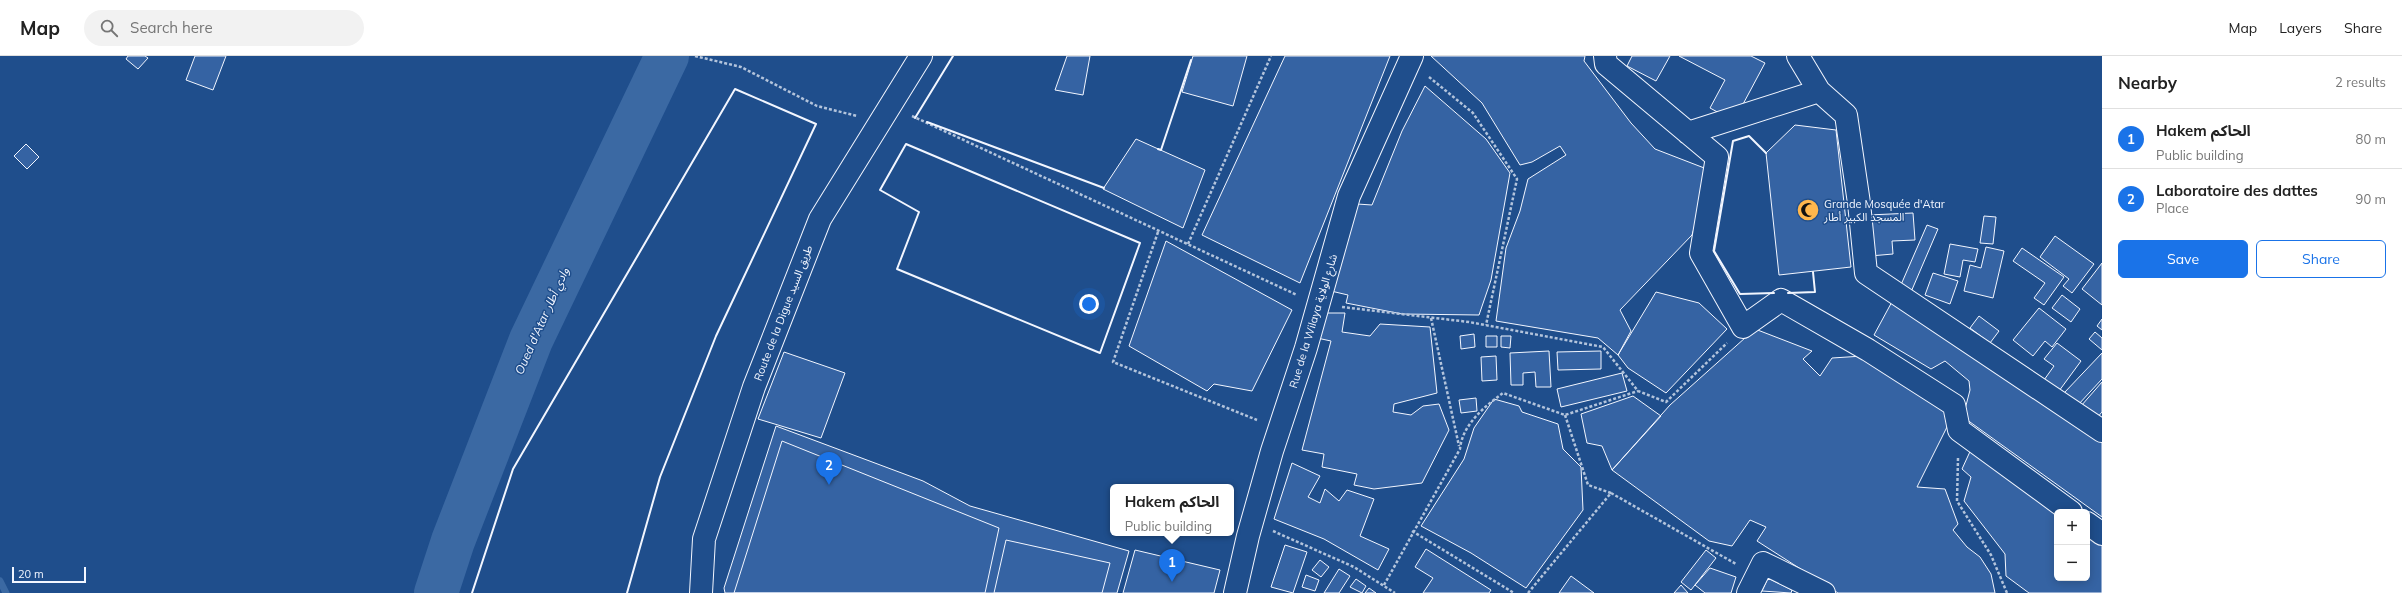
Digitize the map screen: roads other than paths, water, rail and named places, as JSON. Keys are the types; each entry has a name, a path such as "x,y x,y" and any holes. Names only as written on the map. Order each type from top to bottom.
{"street":[{"name":"Route de la Digue طريق السيد","path":"701,593 704,539 754,387 820,219 921,56"},
{"path":"1605,56 1606,64 1717,157 1701,253 1743,327 1781,300 1868,350 1954,405 1959,430 2067,509"},
{"path":"1798,56 1819,91 1846,115 1859,203 1866,273 2102,431"},
{"name":"Rue de la Wilaya شارع الولاية","path":"1235,593 1252,522 1349,196 1410,60"},
{"path":"1688,133 1819,91"},
{"path":"2090,526 2102,534"},
{"path":"1752,584 1763,563 1824,593"}],"waterway":[{"name":"Oued d'Atar وادي أطار","path":"436,593 453,541 531,340 667,56"},
{"path":"0,581 6,593"}],"place":[{"name":"Grande Mosquée d'Atar المسجد الكبير أطار","path":"1808,210"},
{"name":"Laboratoire des dattes","path":"829,485"},
{"name":"Hakem الحاكم","path":"1172,582"}]}
